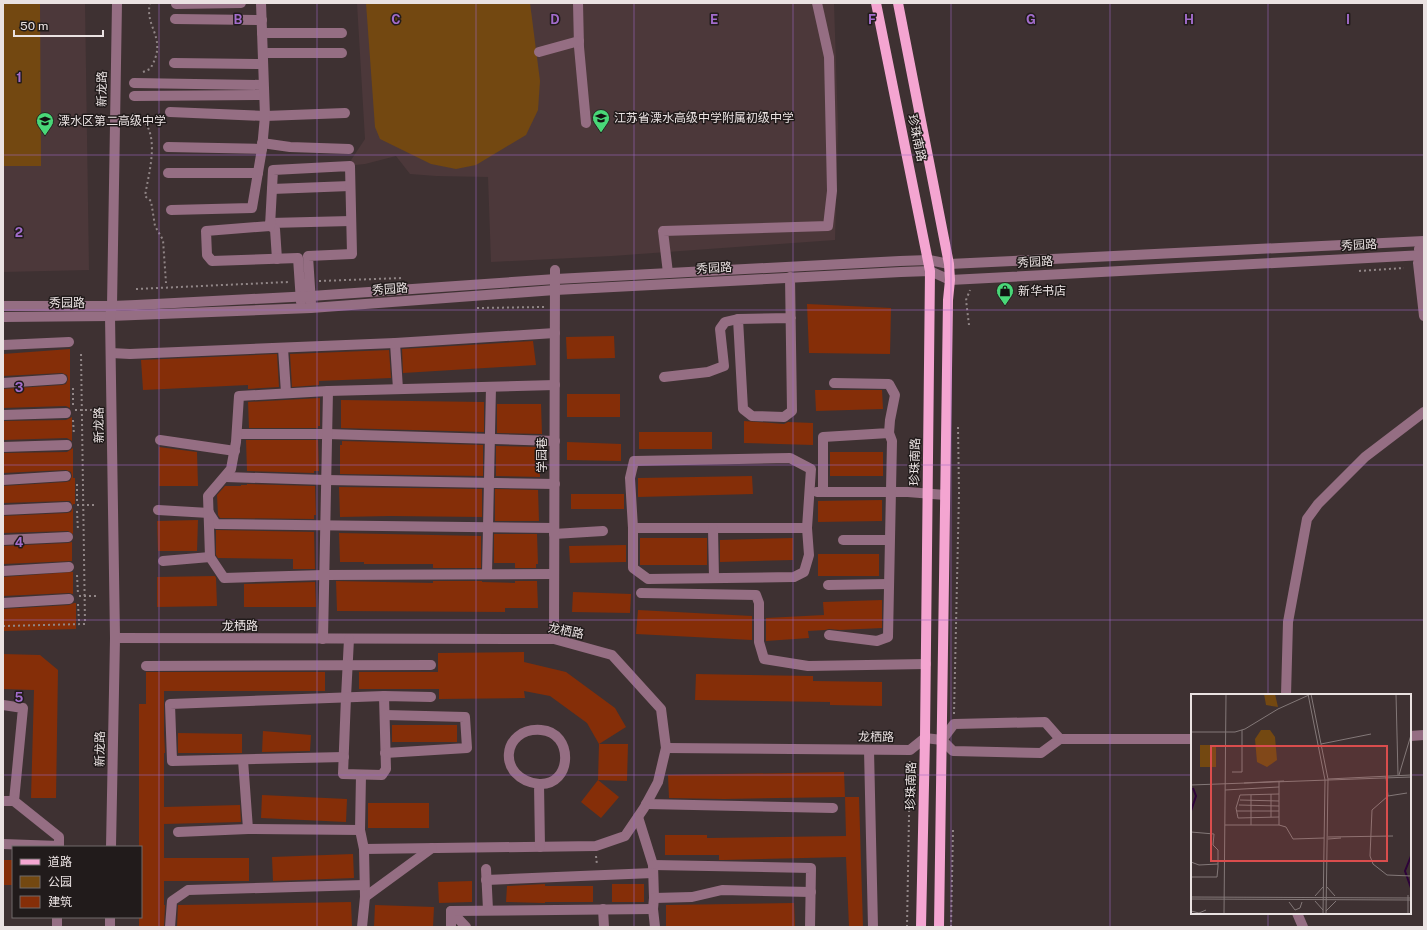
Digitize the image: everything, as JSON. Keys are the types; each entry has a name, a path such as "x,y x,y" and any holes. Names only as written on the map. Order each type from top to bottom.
{"main road":[{"name":"珍珠南路","path":"876,3 929,265 926,664 921,927"},
{"name":"珍珠南路","path":"898,3 949,264 950,280 948,308 939,927"}],"street":[{"name":"新龙路","path":"111,846 115,638 111,311 117,3"},
{"path":"176,4 242,3"},
{"path":"171,210 252,208 262,146 265,116 261,3"},
{"path":"578,3 579,41 586,123"},
{"path":"668,273 663,231 828,226 832,191 829,57 816,3"},
{"path":"175,19 262,20"},
{"path":"262,32 342,32"},
{"path":"539,52 579,41"},
{"path":"263,52 342,52"},
{"path":"174,63 263,64"},
{"path":"134,83 264,90"},
{"path":"134,96 264,90"},
{"path":"170,112 265,116 345,113"},
{"path":"168,147 262,146 349,149"},
{"path":"277,259 275,229 270,224 273,170 350,166 352,254 308,256 304,276"},
{"path":"168,174 258,173"},
{"path":"272,190 350,186"},
{"path":"306,308 304,276 298,258 212,261 207,255 206,231 270,224 351,221"},
{"name":"秀园路","path":"3,317 111,311 306,296 556,274 668,273 929,265 1421,241"},
{"path":"1421,241 1422,255 1418,266 1424,316"},
{"name":"秀园路","path":"3,306 111,311 306,308 555,290 790,277 929,265 950,280 1422,255"},
{"name":"学园巷","path":"554,639 556,274"},
{"path":"738,319 743,409 752,416 784,416 792,411 790,277"},
{"path":"664,377 708,372 724,366 720,329 725,322 738,319 791,318"},
{"path":"111,353 395,344 555,333"},
{"path":"3,344 69,342"},
{"path":"395,344 398,389"},
{"path":"283,348 286,393"},
{"path":"3,383 62,379"},
{"path":"829,636 877,641 888,637 892,441 889,433 895,395 889,384 834,383"},
{"path":"554,574 324,575 224,578 210,557 208,496 231,469 237,434 239,396 328,391 555,385"},
{"path":"487,574 491,387"},
{"path":"322,639 328,391"},
{"path":"3,415 71,412"},
{"path":"1286,694 1288,622 1307,519 1318,504 1365,456 1424,412"},
{"path":"824,492 824,437 889,433"},
{"path":"237,434 327,434 555,441"},
{"path":"160,440 235,451"},
{"path":"3,447 67,445"},
{"path":"790,458 811,469 809,492 807,528 809,555 804,572 794,577 648,579 633,568 633,528 630,478 634,461 790,458"},
{"path":"3,480 66,476"},
{"path":"225,476 326,480 555,484"},
{"path":"809,492 890,492 945,495"},
{"path":"3,510 72,506"},
{"path":"158,510 209,513"},
{"path":"209,513 216,524 603,531"},
{"path":"633,528 807,528"},
{"path":"712,528 714,578"},
{"path":"3,540 68,537"},
{"path":"843,540 890,540"},
{"path":"163,561 210,557"},
{"path":"3,571 69,567"},
{"path":"828,585 889,584"},
{"path":"641,593 756,595 759,603 759,642 764,659 808,666 926,664"},
{"path":"3,603 74,598"},
{"name":"龙栖路","path":"115,638 554,639 612,655 661,709 666,748 910,750 925,738"},
{"path":"349,639 343,774 382,775 386,768 384,696"},
{"path":"146,666 431,665"},
{"path":"344,757 172,761 170,704 346,697 431,697"},
{"path":"3,705 23,708 14,801"},
{"path":"384,715 466,717 467,748 385,753"},
{"path":"942,740 954,724 1045,722 1060,739"},
{"path":"533,730 547,730 561,741 564,747 565,763 561,774 552,782 547,784 539,784 530,782 514,772 510,766 510,746 517,736 533,730"},
{"path":"1411,736 1424,735"},
{"path":"925,738 942,740 953,751 1041,754 1060,739 1191,739"},
{"path":"364,849 596,846 625,836 646,804 658,782 666,748"},
{"path":"869,750 873,927"},
{"path":"243,760 248,829"},
{"path":"361,775 360,830 364,849 364,897 362,927"},
{"path":"539,784 540,847"},
{"path":"3,801 14,801 59,837 59,846 3,844"},
{"path":"646,804 833,808"},
{"path":"638,817 653,869 655,927"},
{"path":"178,832 248,829 360,830"},
{"path":"364,897 432,848"},
{"path":"486,880 597,876 653,869 811,868 810,927"},
{"path":"486,869 488,910"},
{"path":"170,927 172,901 188,890 364,885"},
{"path":"451,911 603,909 654,904 722,890 811,892"},
{"path":"603,909 604,927"},
{"path":"451,911 451,927"},
{"path":"451,911 466,927"},
{"path":"1297,914 1303,927"}],"path":[{"path":"139,73 150,69 156,60 158,48 156,36 148,12 150,3"},
{"path":"134,114 140,117 150,130 152,150 145,196 151,201 155,226 163,240 166,283"},
{"path":"1358,271 1418,266"},
{"path":"969,325 966,300 970,289 975,287"},
{"path":"3,626 85,624 80,353"},
{"path":"71,412 96,410"},
{"path":"954,724 959,493 958,423"},
{"path":"72,506 96,505"},
{"path":"74,598 96,596"},
{"path":"907,927 910,750"},
{"path":"951,927 953,827"},
{"path":"596,846 597,876"}],"shaded area":[{"name":"溧水区第二高级中学","path":"3,3 85,3 89,270 3,272"},
{"name":"江苏省溧水高级中学附属初级中学","path":"357,3 834,3 838,126 835,240 612,256 491,262 488,177 410,174 396,156 355,165 351,160 365,139"}],"green space":[{"path":"3,3 40,3 41,166 3,166"},
{"path":"366,3 530,3 540,81 538,110 526,135 476,165 456,169 431,164 380,139 375,127"}],"building":[{"path":"807,304 891,308 890,354 809,353"},
{"path":"614,336 615,358 567,359 566,337"},
{"path":"533,341 536,365 403,373 402,349"},
{"path":"70,349 70,408 66,406 3,408 3,389 62,385 66,384 68,379 67,375 62,373 3,376 3,354"},
{"path":"389,350 391,378 319,381 319,385 292,387 290,354"},
{"path":"277,354 279,387 248,389 248,385 143,390 141,360"},
{"path":"815,390 882,390 883,409 816,411"},
{"path":"567,394 620,394 620,417 567,417"},
{"path":"320,398 320,426 318,426 318,428 249,428 248,402"},
{"path":"341,400 484,402 484,432 341,428"},
{"path":"497,404 541,404 542,434 497,433"},
{"path":"72,417 72,441 67,438 3,440 3,421 66,420"},
{"path":"744,421 784,424 788,422 813,423 813,445 744,443"},
{"path":"639,432 712,432 712,449 639,449"},
{"path":"246,440 318,440 319,471 314,471 314,473 247,471"},
{"path":"342,441 483,445 483,476 340,474 340,445 342,445"},
{"path":"567,442 621,444 621,461 567,460"},
{"path":"496,446 539,447 540,477 496,476"},
{"path":"159,447 197,452 198,486 159,486"},
{"path":"73,448 75,504 73,504 73,506 70,501 3,503 3,486 66,482 70,481 72,476 71,472 66,470 3,473 3,453 67,452"},
{"path":"830,452 883,452 883,476 830,476"},
{"path":"752,476 753,494 638,497 638,478"},
{"path":"247,484 315,486 316,515 314,515 314,519 220,518 218,515 217,495 225,486 241,486"},
{"path":"339,487 482,489 482,517 340,517"},
{"path":"495,489 538,490 539,521 495,521"},
{"path":"571,494 624,494 624,509 571,509"},
{"path":"882,500 882,521 818,522 818,501"},
{"path":"73,507 73,534 68,531 3,533 3,516 67,513 71,512"},
{"path":"198,520 197,551 158,551 157,521"},
{"path":"216,530 314,532 315,569 293,569 293,559 218,558 216,555"},
{"path":"339,533 481,536 481,568 433,568 433,564 364,564 364,562 340,562"},
{"path":"494,534 537,534 538,564 536,564 536,568 515,568 515,563 494,563"},
{"path":"640,538 707,538 707,565 640,565"},
{"path":"793,538 793,560 720,562 720,540"},
{"path":"72,542 72,561 3,564 3,546"},
{"path":"626,545 626,562 570,563 569,546"},
{"path":"818,554 879,554 879,576 818,576"},
{"path":"73,572 73,594 3,596 3,577"},
{"path":"215,576 217,606 157,607 157,577"},
{"path":"336,581 433,583 433,581 482,581 515,583 515,581 537,581 538,608 505,608 505,612 337,611"},
{"path":"315,582 316,607 244,607 244,584"},
{"path":"573,592 631,594 630,613 572,612"},
{"path":"882,600 882,628 808,631 809,638 766,641 766,618 824,615 823,602"},
{"path":"76,603 76,629 3,631 3,609 69,605"},
{"path":"638,610 752,616 752,640 636,634"},
{"path":"524,652 524,662 566,672 615,708 626,727 599,744 587,723 550,696 524,691 525,698 439,699 439,689 359,689 359,672 438,672 438,653"},
{"path":"3,654 40,655 58,670 56,798 31,798 34,690 3,689"},
{"path":"146,672 325,672 325,691 164,691 164,807 240,805 241,822 164,824 164,858 249,858 249,881 164,881 164,927 139,927 139,918 142,918 142,846 139,846 139,704 146,704"},
{"path":"696,674 813,676 813,681 882,682 882,706 830,705 830,702 695,700"},
{"path":"392,725 457,725 457,742 392,742"},
{"path":"263,731 311,735 310,751 262,752"},
{"path":"178,733 242,734 242,753 178,753"},
{"path":"599,744 628,744 627,781 598,780"},
{"path":"844,772 845,797 724,799 669,798 668,775"},
{"path":"598,780 619,797 601,818 581,802"},
{"path":"262,795 347,799 346,822 261,818"},
{"path":"845,797 859,797 863,927 849,927 846,857 719,860 719,855 665,855 665,835 707,835 707,838 846,836"},
{"path":"368,803 429,803 429,828 368,828"},
{"path":"353,854 354,878 273,881 272,857"},
{"path":"3,860 12,860 12,885 3,885"},
{"path":"472,881 472,902 439,903 438,882"},
{"path":"545,884 545,886 593,886 593,902 506,902 507,886"},
{"path":"612,884 644,884 644,902 612,902"},
{"path":"351,902 352,927 177,927 178,905"},
{"path":"794,903 795,926 666,927 666,905"},
{"path":"375,905 434,907 433,927 374,927"}],"place":[{"name":"江苏省溧水高级中学附属初级中学","path":"601,133"},
{"name":"溧水区第二高级中学","path":"45,136"},
{"name":"新华书店","path":"1005,306"}]}
